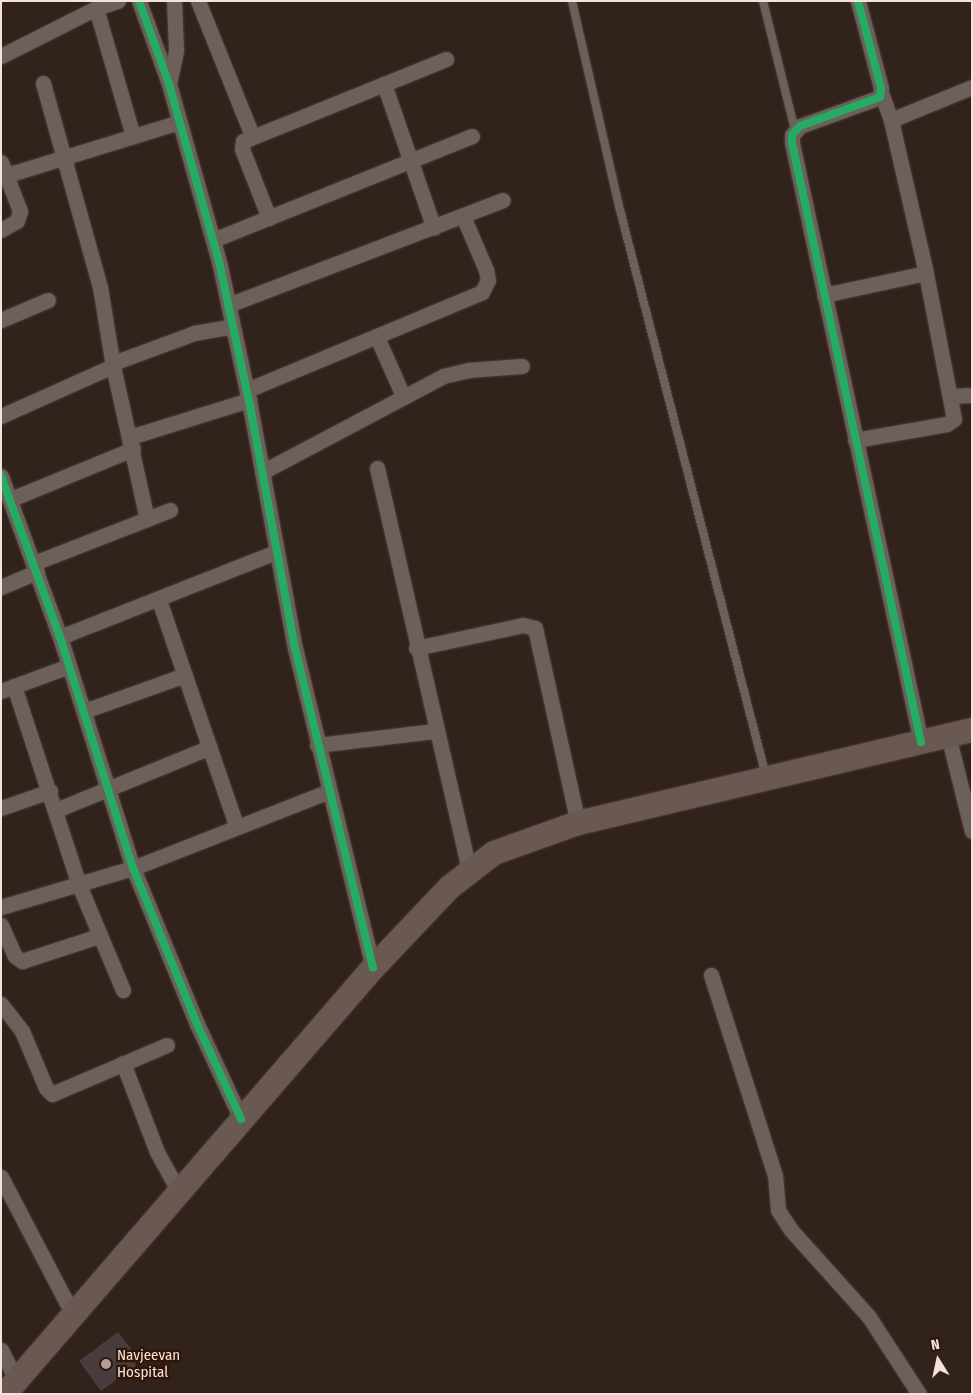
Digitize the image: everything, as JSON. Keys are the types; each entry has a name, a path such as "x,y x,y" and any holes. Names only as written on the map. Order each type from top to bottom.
{"main road":[{"path":"10,1387 178,1190 373,968 469,870 494,853 578,823 972,730"}],"street":[{"path":"3,51 96,8 118,1"},
{"path":"139,1 169,84 213,240 248,395 276,552 317,745 373,968"},
{"path":"169,84 176,50 174,1"},
{"path":"198,1 252,135"},
{"path":"855,440 950,423 955,415 926,273 891,120 881,92 858,1"},
{"path":"96,8 133,136"},
{"path":"269,218 241,146 242,141 252,135 446,59"},
{"path":"43,83 62,158 100,287 113,366 147,519"},
{"path":"384,84 434,228"},
{"path":"891,120 972,87"},
{"path":"881,92 878,100 809,121 795,130 792,143 921,742"},
{"path":"1,230 20,216 19,205 4,169 62,158 179,122"},
{"path":"213,240 472,136"},
{"path":"228,305 434,228 503,200"},
{"path":"11,499 131,443 248,395 474,296 486,287 486,270 463,216"},
{"path":"824,295 926,273"},
{"path":"1,320 48,300"},
{"path":"1,416 113,366 113,363 194,333 227,327 234,331"},
{"path":"377,337 403,396"},
{"path":"262,472 403,396 455,372 522,366"},
{"path":"951,396 972,395"},
{"path":"377,468 416,648 469,870"},
{"path":"1,476 36,567 60,637 133,868 197,1024 241,1119"},
{"path":"1,586 36,567 170,510"},
{"path":"60,637 159,600 276,552"},
{"path":"159,600 236,825"},
{"path":"416,648 523,625 535,628 578,823"},
{"path":"69,666 8,689 50,792 79,885 123,990"},
{"path":"84,711 185,675"},
{"path":"317,745 435,731"},
{"path":"948,735 972,831"},
{"path":"56,810 210,747"},
{"path":"1,908 133,868 236,825 329,791"},
{"path":"1,808 50,792"},
{"path":"1,925 15,956 22,961 99,936"},
{"path":"711,975 775,1175 778,1210 791,1230 869,1317 919,1394"},
{"path":"1,1004 22,1031 50,1093 167,1045"},
{"path":"123,1064 157,1152 178,1190"},
{"path":"1,1176 73,1315"},
{"path":"1,1350 10,1387"}],"lane":[{"path":"572,1 620,210 766,778"},
{"path":"764,1 795,130"}],"building":[{"path":"118,1332 141,1362 101,1391 79,1361"}],"cycle path":[{"path":"139,1 169,84 220,266 250,406 295,648 373,968"},
{"path":"858,1 881,88 880,97 800,126 792,135 792,143 921,742"},
{"path":"1,476 60,637 133,868 197,1024 241,1119"}],"place":[{"name":"Navjeevan Hospital","path":"106,1364"}]}
